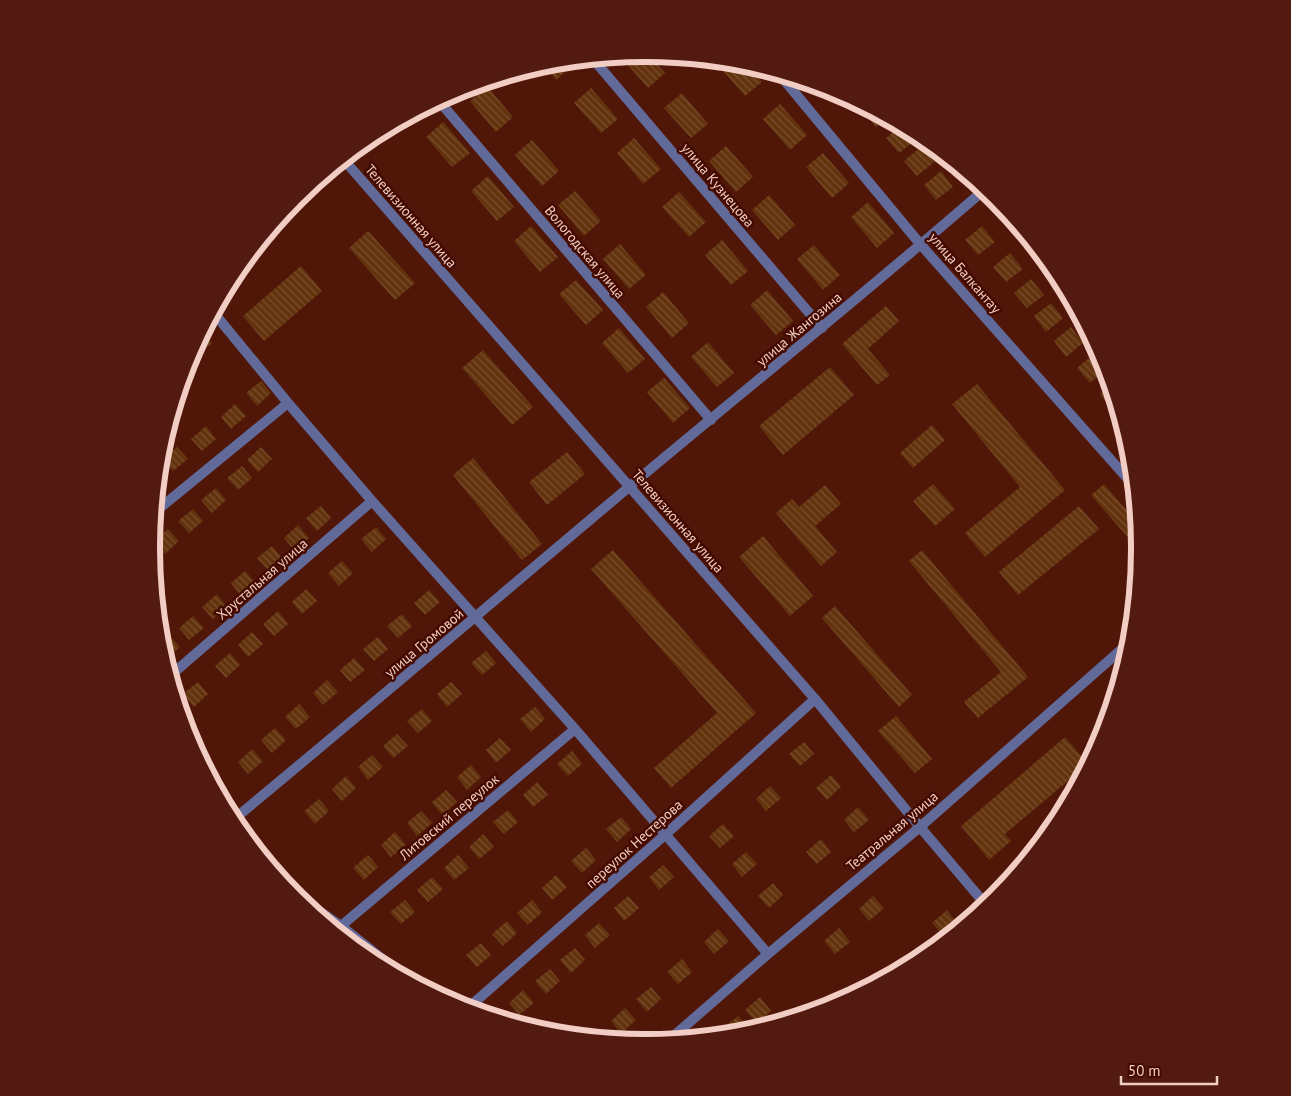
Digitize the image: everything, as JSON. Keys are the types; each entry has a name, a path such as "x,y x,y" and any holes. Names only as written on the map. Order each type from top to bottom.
{"street":[{"name":"улица Кузнецова","path":"598,65 822,328"},
{"name":"улица Балкантау","path":"787,84 921,244 1126,477"},
{"name":"Вологодская улица","path":"443,107 711,420"},
{"name":"Телевизионная улица","path":"348,165 815,699 981,899"},
{"name":"улица Жангозина","path":"630,486 822,328 978,195"},
{"path":"218,318 372,502 575,729 768,954"},
{"path":"162,506 288,403"},
{"name":"улица Громовой","path":"240,814 476,618 630,486"},
{"name":"Хрустальная улица","path":"176,671 372,502"},
{"name":"Театральная улица","path":"678,1032 920,827 1120,651"},
{"name":"переулок Нестерова","path":"474,1002 666,834 815,699"},
{"name":"Литовский переулок","path":"341,926 575,729"}],"building":[{"path":"626,63 656,63 665,73 648,88"},
{"path":"568,69 556,80 549,72"},
{"path":"722,69 756,76 762,82 745,96"},
{"path":"489,88 513,117 496,132 470,101 482,91"},
{"path":"591,88 618,119 601,133 574,103"},
{"path":"682,93 708,124 691,138 664,108"},
{"path":"780,104 807,135 790,150 763,119"},
{"path":"868,118 880,124 876,127"},
{"path":"443,122 470,153 452,167 426,137"},
{"path":"894,132 913,143 899,153 886,138"},
{"path":"634,138 661,169 643,184 617,153"},
{"path":"532,140 559,171 542,186 515,155"},
{"path":"726,146 753,177 736,192 709,161"},
{"path":"920,148 934,162 917,176 904,161"},
{"path":"823,153 849,183 832,198 806,167"},
{"path":"941,171 953,187 936,200 924,185"},
{"path":"488,176 514,207 497,221 471,191"},
{"path":"575,191 601,221 584,236 558,205"},
{"path":"679,192 706,222 689,237 662,207"},
{"path":"769,195 795,225 778,240 752,210"},
{"path":"868,202 894,233 877,248 851,217"},
{"path":"531,226 558,257 540,272 514,241"},
{"path":"982,226 995,242 978,255 965,240"},
{"path":"368,231 415,283 395,300 349,248"},
{"path":"722,240 748,271 731,285 705,255"},
{"path":"620,244 646,275 629,289 603,259"},
{"path":"814,245 840,275 823,290 797,259"},
{"path":"1010,253 1023,269 1006,282 993,267"},
{"path":"301,266 322,291 264,341 243,316"},
{"path":"1031,279 1044,295 1027,308 1014,293"},
{"path":"576,280 603,310 586,325 559,294"},
{"path":"767,290 793,321 776,335 750,305"},
{"path":"663,292 689,323 672,338 646,307"},
{"path":"1051,303 1063,318 1046,332 1034,316"},
{"path":"886,306 899,321 868,349 890,375 877,385 842,344"},
{"path":"1071,327 1083,343 1066,357 1054,341"},
{"path":"619,328 645,359 628,373 602,343"},
{"path":"208,338 212,343 202,351"},
{"path":"708,342 734,373 717,387 691,357"},
{"path":"483,350 533,407 512,425 462,368"},
{"path":"1091,356 1099,376 1090,383 1077,368"},
{"path":"830,367 854,395 783,455 759,426"},
{"path":"664,378 690,408 673,423 647,392"},
{"path":"261,381 271,393 257,406 246,393"},
{"path":"977,384 1065,490 985,557 965,533 1020,487 952,404"},
{"path":"1104,390 1109,405 1100,394"},
{"path":"235,404 246,416 231,429 221,417"},
{"path":"932,425 945,440 913,468 900,453"},
{"path":"206,426 216,439 202,451 191,439"},
{"path":"177,447 188,459 173,471 167,464 169,454"},
{"path":"261,447 272,459 258,472 247,460"},
{"path":"567,452 585,474 547,505 529,482"},
{"path":"473,458 542,544 522,560 453,475"},
{"path":"242,466 252,478 238,490 227,478"},
{"path":"933,484 955,509 935,526 913,501"},
{"path":"1104,484 1130,514 1131,540 1091,495"},
{"path":"825,485 841,504 815,526 837,552 821,566 776,513 792,499 799,507"},
{"path":"216,488 226,500 212,513 201,500"},
{"path":"321,506 331,518 317,531 306,518"},
{"path":"1079,506 1099,529 1018,595 999,572"},
{"path":"193,509 203,521 189,533 178,521"},
{"path":"298,525 309,538 294,550 284,538"},
{"path":"376,527 386,539 372,552 361,539"},
{"path":"168,529 179,541 165,554 160,549 160,536"},
{"path":"763,536 813,596 790,616 739,557"},
{"path":"272,546 282,558 268,570 257,558"},
{"path":"613,550 756,713 671,788 654,768 717,713 591,569"},
{"path":"922,550 1028,677 978,718 964,702 1001,672 909,561"},
{"path":"342,561 353,573 339,586 328,573"},
{"path":"245,571 256,583 241,596 231,583"},
{"path":"306,589 317,601 302,614 292,602"},
{"path":"429,590 440,602 425,615 414,603"},
{"path":"217,594 227,607 213,619 202,607"},
{"path":"835,606 912,695 899,707 822,618"},
{"path":"278,611 288,624 274,636 263,624"},
{"path":"402,614 412,626 398,638 387,626"},
{"path":"193,616 204,628 189,640 179,628"},
{"path":"252,632 263,644 248,657 238,645"},
{"path":"168,636 180,647 172,654 169,643"},
{"path":"378,637 388,649 374,661 363,649"},
{"path":"486,651 496,663 482,675 471,663"},
{"path":"230,653 240,665 226,678 215,666"},
{"path":"354,658 365,670 350,682 340,670"},
{"path":"327,680 338,692 323,705 313,693"},
{"path":"198,682 208,694 194,707 183,694"},
{"path":"451,682 462,694 447,707 437,694"},
{"path":"299,704 310,717 296,729 285,717"},
{"path":"535,707 545,719 531,732 520,719"},
{"path":"422,709 432,721 418,733 407,721"},
{"path":"896,716 932,759 915,773 878,731"},
{"path":"275,728 286,740 272,753 261,740"},
{"path":"397,734 408,746 393,758 383,746"},
{"path":"1065,737 1083,758 1074,776 1005,834 1011,841 989,860 961,826"},
{"path":"500,738 511,750 496,763 486,750"},
{"path":"804,742 814,754 800,766 789,754"},
{"path":"252,749 263,761 248,774 238,762"},
{"path":"572,751 582,764 568,776 557,764"},
{"path":"372,755 383,767 368,780 358,767"},
{"path":"471,765 481,777 467,790 457,777"},
{"path":"831,775 841,787 827,800 816,788"},
{"path":"346,776 356,788 342,801 332,789"},
{"path":"537,782 548,795 533,807 523,795"},
{"path":"770,786 781,798 766,811 756,799"},
{"path":"446,790 457,802 442,815 432,802"},
{"path":"319,799 329,811 315,824 304,811"},
{"path":"858,807 869,820 854,832 844,820"},
{"path":"508,810 518,822 504,834 493,822"},
{"path":"421,811 432,823 417,836 407,823"},
{"path":"621,817 631,829 617,842 606,829"},
{"path":"723,824 734,836 720,848 709,836"},
{"path":"395,832 406,845 391,857 381,845"},
{"path":"483,834 494,847 479,859 469,847"},
{"path":"821,839 831,852 817,864 806,852"},
{"path":"586,848 596,860 582,873 571,861"},
{"path":"746,852 757,864 742,877 732,864"},
{"path":"368,855 378,867 364,880 353,868"},
{"path":"458,855 469,868 454,880 444,868"},
{"path":"663,865 674,877 659,890 649,877"},
{"path":"556,875 567,887 552,900 542,888"},
{"path":"432,877 443,889 428,902 417,890"},
{"path":"773,883 783,895 769,908 758,896"},
{"path":"628,896 639,908 624,921 614,908"},
{"path":"873,896 884,908 869,921 859,909"},
{"path":"405,900 415,912 401,924 390,912"},
{"path":"532,900 542,912 528,925 517,913"},
{"path":"947,910 956,921 941,933 932,923"},
{"path":"507,921 517,933 503,946 492,934"},
{"path":"599,923 610,935 595,948 585,935"},
{"path":"839,928 850,942 835,954 824,941"},
{"path":"718,929 729,941 714,954 704,942"},
{"path":"481,943 491,955 477,967 466,955"},
{"path":"575,948 585,960 571,973 560,960"},
{"path":"682,959 692,972 678,984 667,972"},
{"path":"550,969 560,981 546,994 535,981"},
{"path":"651,987 661,999 647,1012 636,999"},
{"path":"523,990 534,1003 519,1015 509,1003"},
{"path":"760,997 771,1011 761,1019 755,1021 745,1010"},
{"path":"625,1008 636,1020 622,1032 611,1021"},
{"path":"738,1016 744,1023 740,1024 725,1026"}]}
